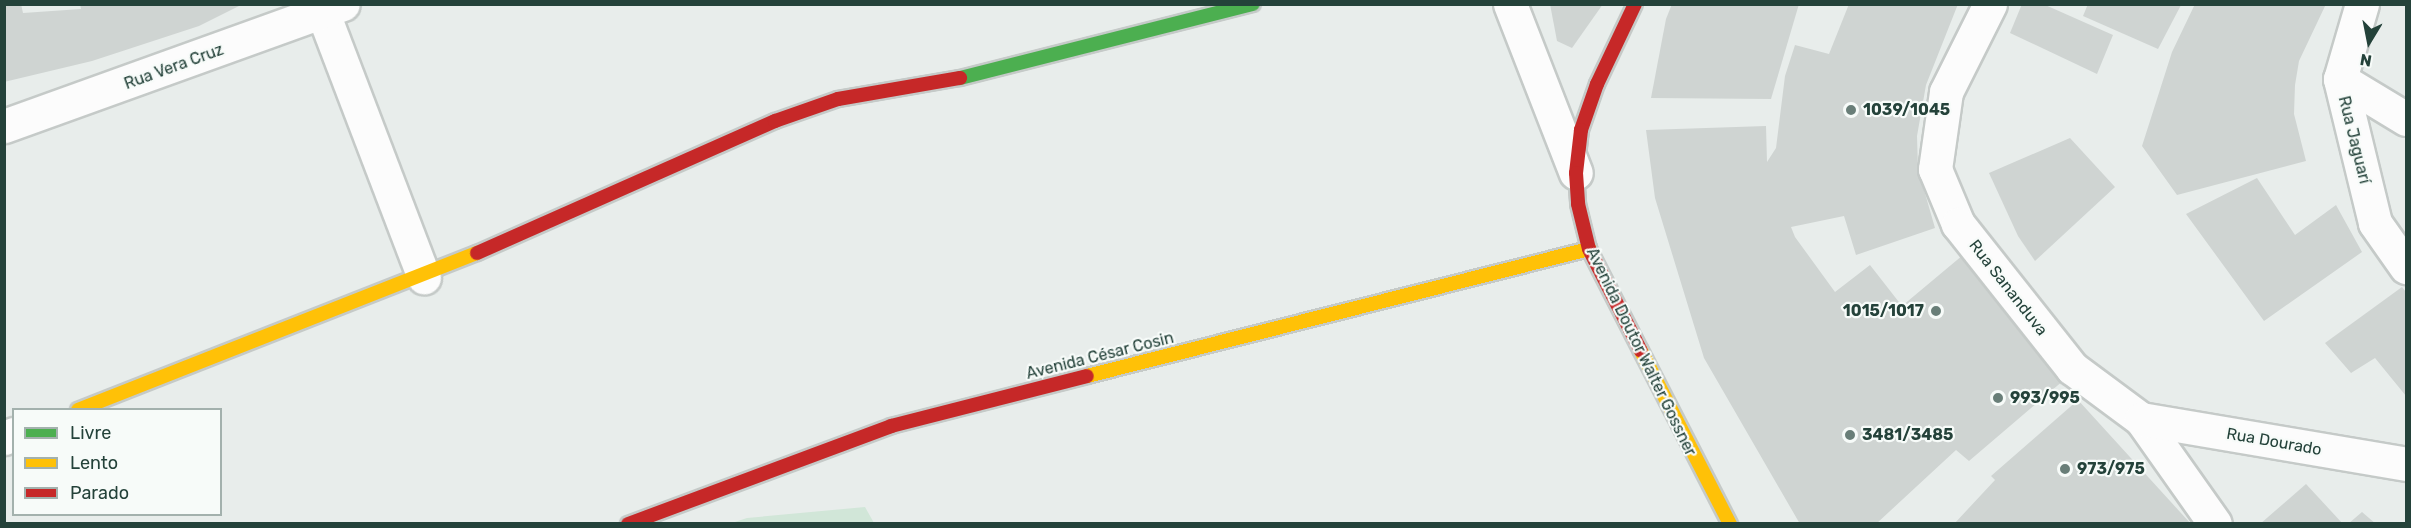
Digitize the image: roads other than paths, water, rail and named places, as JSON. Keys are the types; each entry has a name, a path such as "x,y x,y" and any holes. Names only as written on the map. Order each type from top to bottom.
{"street":[{"path":"83,408 424,277 775,121 838,99 964,77 1253,4"},
{"name":"Avenida Doutor Walter Gossner","path":"1510,4 1576,173 1578,204 1589,249 1730,524"},
{"path":"1576,173 1581,130 1597,84 1635,4"},
{"name":"Rua Sananduva","path":"1990,4 1946,92 1935,169 1958,224 2072,368 2141,419 2215,524"},
{"name":"Rua Jaguarí","path":"2362,4 2340,79 2375,223 2406,267"},
{"path":"333,9 424,277"},
{"name":"Rua Vera Cruz","path":"4,126 333,9"},
{"path":"2340,79 2406,118"},
{"name":"Avenida César Cosin","path":"628,524 891,426 1589,249"},
{"name":"Rua Dourado","path":"2141,419 2406,464"}],"place":[{"name":"1039/1045","path":"1851,110"},
{"name":"1015/1017","path":"1936,311"},
{"name":"993/995","path":"1998,398"},
{"name":"3481/3485","path":"1850,435"},
{"name":"973/975","path":"2065,469"}]}
